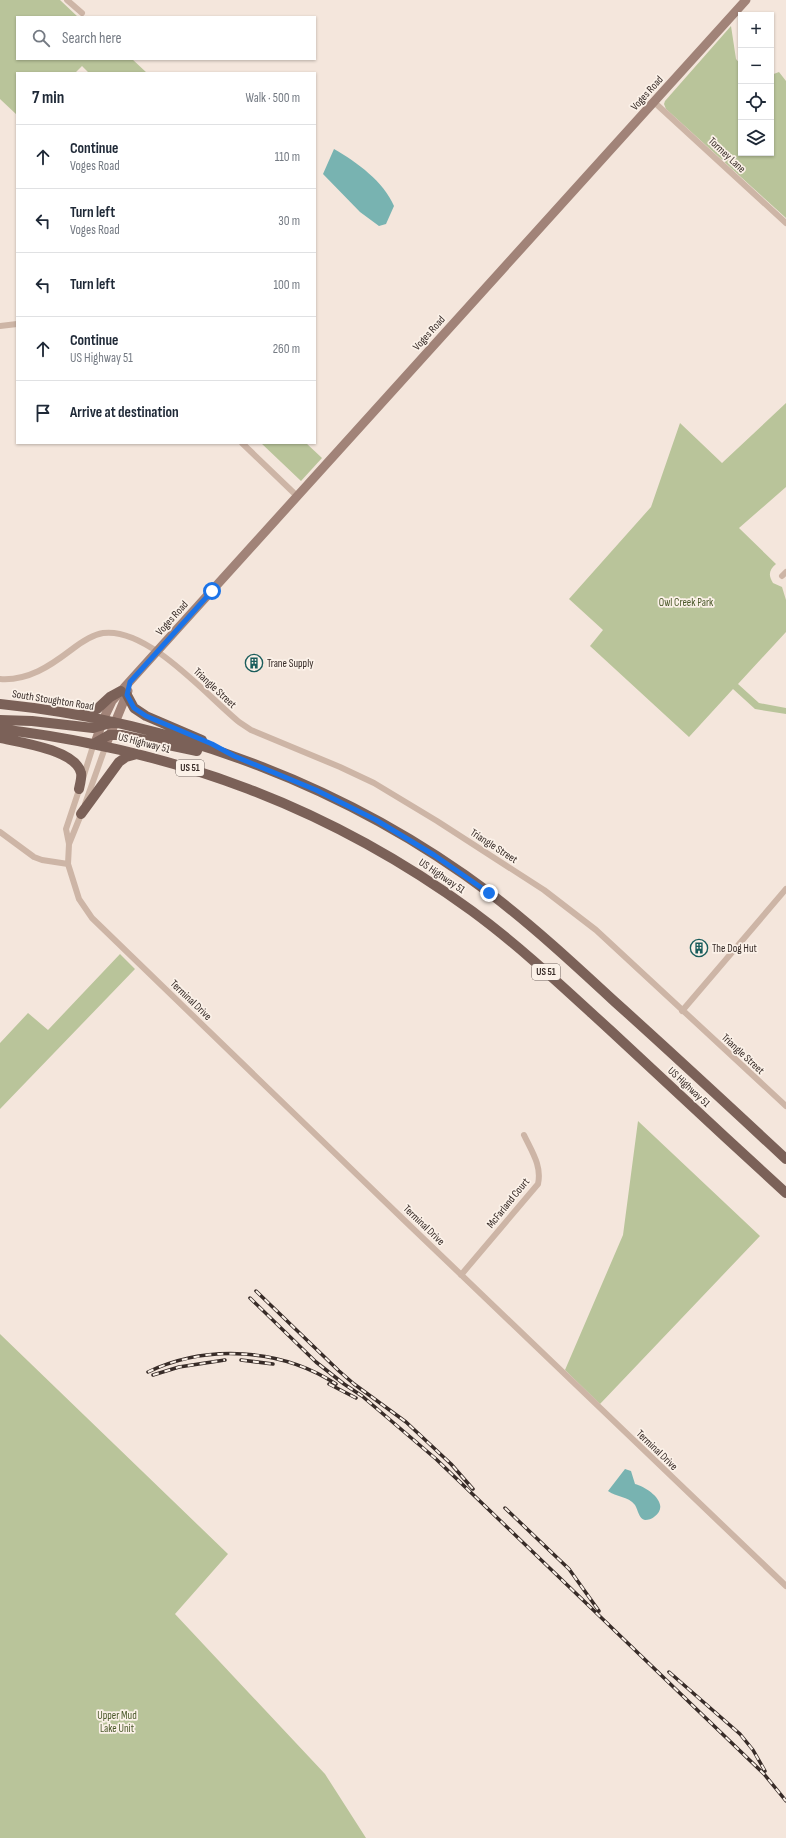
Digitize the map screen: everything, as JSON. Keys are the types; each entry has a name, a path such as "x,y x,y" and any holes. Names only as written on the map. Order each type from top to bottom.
{"main road":[{"path":"80,715 97,709 110,697 124,693 134,708 146,716 212,744 234,756"},
{"name":"South Stoughton Road","path":"0,704 80,715 102,723"},
{"path":"0,720 32,721 93,728 102,723"},
{"name":"US Highway 51","path":"102,723 114,722 159,733 234,756 316,790 376,820 434,855 489,893 548,940 786,1159"},
{"name":"US Highway 51","path":"0,729 106,745 213,775 300,810 362,841 446,892 531,958 786,1193"},
{"path":"94,743 109,735 148,740 202,752 222,752"},
{"path":"0,738 45,748 68,759 77,766 82,774 79,789"},
{"path":"82,814 119,762 126,757 138,753"}],"street":[{"path":"67,0 82,13"},
{"name":"Voges Road","path":"106,745 124,693 130,682 746,0"},
{"name":"Tormey Lane","path":"654,102 786,223"},
{"path":"0,326 16,324"},
{"path":"243,444 297,496"},
{"name":"Triangle Street","path":"0,679 13,679 43,670 84,640 102,633 126,636 158,651 239,722 251,730 319,757 374,783 437,821 544,890 596,930 786,1106"},
{"name":"Voges Road","path":"94,743 112,701 124,693"},
{"name":"Terminal Drive","path":"94,743 66,829 68,864 79,899 84,908 101,927 460,1275 786,1586"},
{"name":"Terminal Drive","path":"68,844 82,814 106,745"},
{"path":"0,832 34,857 42,860 68,864"},
{"path":"682,1010 786,889"},
{"name":"McFarland Court","path":"460,1275 538,1184 541,1174 536,1158 524,1135"}],"green space":[{"path":"0,0 60,0 77,16 16,16 16,60 133,60 146,72 88,72 82,66 76,72 16,72 16,114 0,99"},
{"path":"731,26 736,59 738,61 738,156 774,156 774,74 779,72 786,81 786,218 666,109 664,104"},
{"name":"Owl Creek Park","path":"786,403 786,487 739,528 776,564 772,568 770,578 773,583 782,587 786,600 786,632 738,684 759,703 786,708 786,714 755,709 733,689 689,737 590,646 603,630 569,599 651,507 680,423 722,463"},
{"path":"262,444 307,444 322,458 301,481"},
{"path":"120,954 135,969 0,1109 0,1043 28,1013 48,1030"},
{"path":"638,1121 760,1236 600,1404 565,1370 623,1235"},
{"name":"Upper Mud Lake Unit","path":"0,1334 228,1554 175,1614 325,1774 366,1838 0,1838"}],"water":[{"path":"334,149 369,173 384,189 394,206 386,224 379,226 360,212 323,174"},
{"path":"625,1469 631,1471 635,1484 651,1492 656,1497 660,1507 659,1512 654,1517 646,1520 643,1519 632,1502 608,1491"}],"railway":[{"path":"256,1291 339,1371 354,1384 406,1422 451,1464 473,1489"},
{"path":"250,1298 316,1362 362,1396 436,1459 764,1774 786,1801"},
{"path":"148,1372 171,1363 195,1357 219,1354 244,1354 268,1357 292,1363 315,1372 336,1384"},
{"path":"153,1375 179,1367 225,1360"},
{"path":"241,1360 273,1364"},
{"path":"329,1384 356,1398"},
{"path":"505,1508 569,1569 599,1611"},
{"path":"669,1672 740,1734 753,1750 765,1771"}],"place":[{"name":"Trane Supply","path":"254,663"},
{"name":"The Dog Hut","path":"699,948"}],"route":[{"path":"212,591 130,682 127,695 134,708 146,716 212,744 234,756 285,776 346,804 434,855 489,893"}]}
